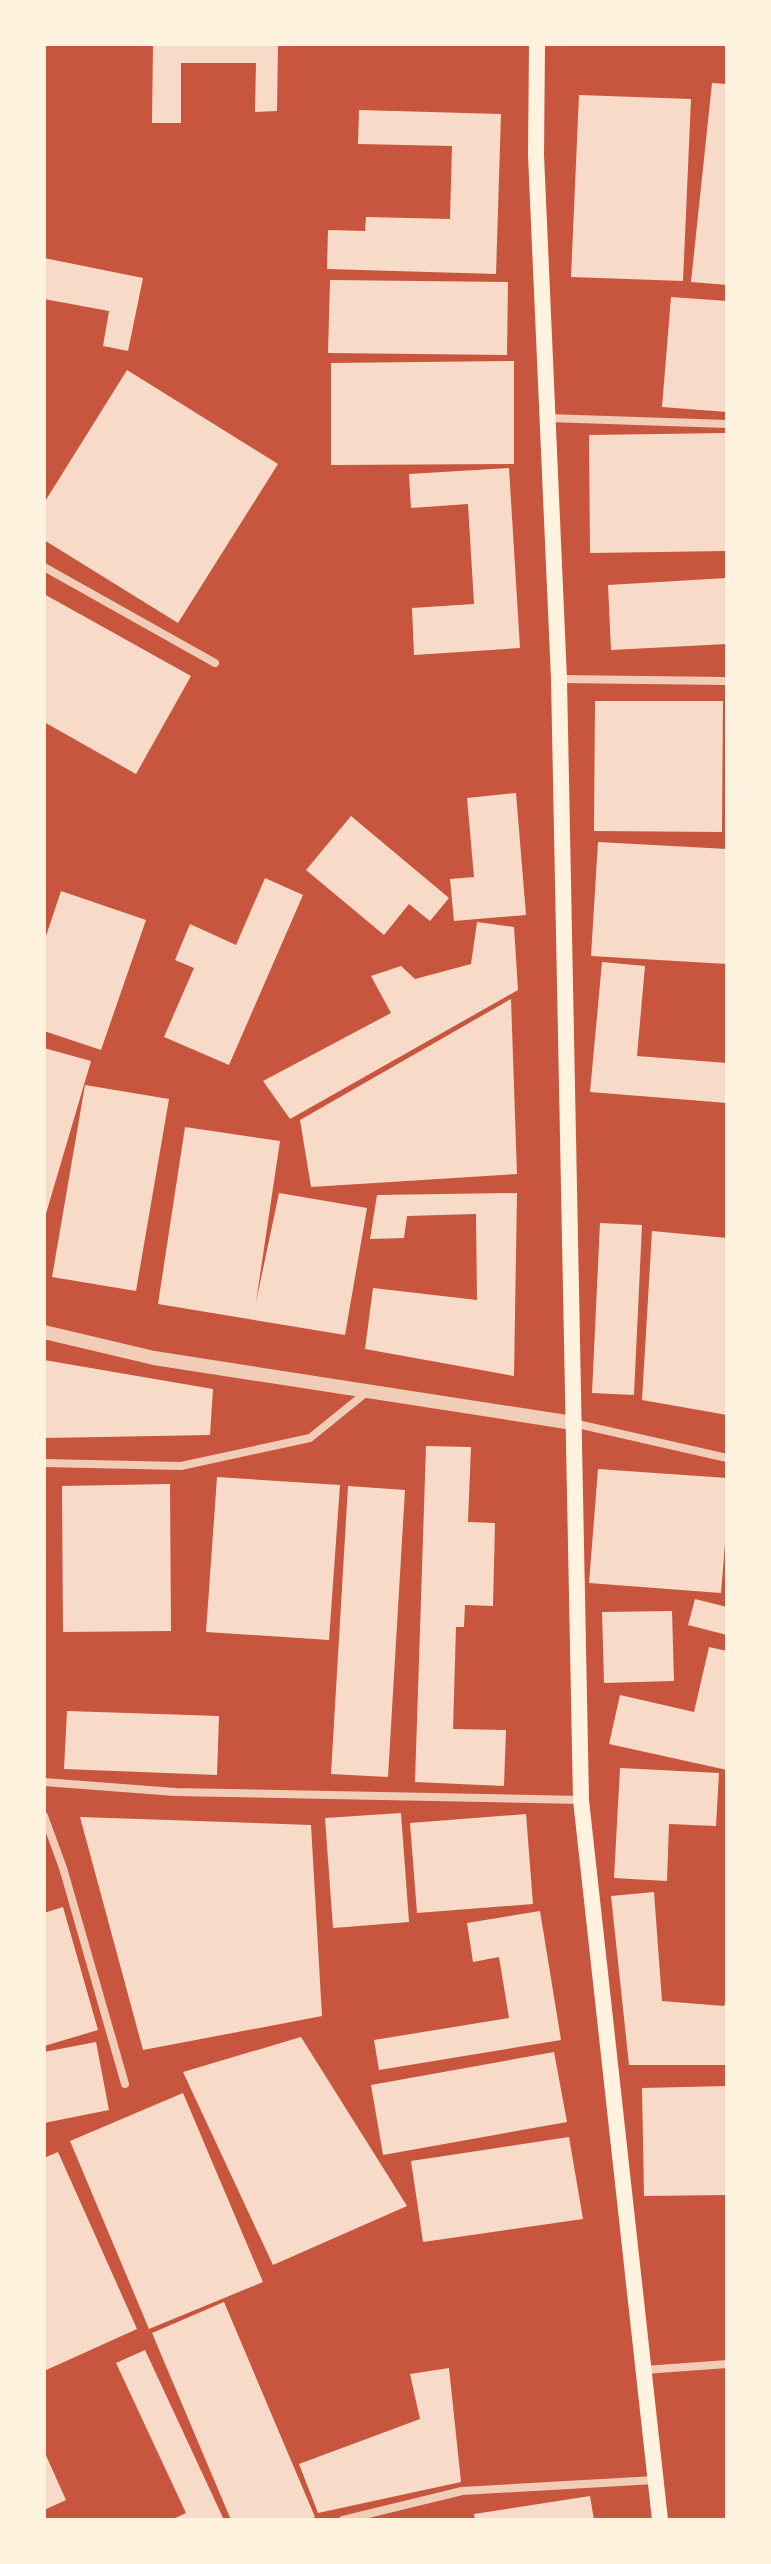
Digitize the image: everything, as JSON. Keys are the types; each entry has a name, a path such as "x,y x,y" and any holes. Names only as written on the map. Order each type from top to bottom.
{"main road":[{"path":"537,44 536,155 559,679 581,1800 660,2520"}],"street":[{"path":"548,418 727,424"},
{"path":"44,567 215,663"},
{"path":"559,679 727,681"},
{"path":"44,1332 154,1358 573,1423 727,1458"},
{"path":"44,1463 181,1466 310,1438 368,1391"},
{"path":"44,1782 175,1792 581,1800"},
{"path":"44,1816 63,1868 125,2084"},
{"path":"645,2370 727,2364"},
{"path":"343,2520 462,2491 657,2480"}],"building":[{"path":"153,44 278,44 277,111 255,112 256,63 181,63 181,123 152,123"},
{"path":"712,83 727,84 727,285 691,282"},
{"path":"579,95 691,99 683,281 571,277"},
{"path":"359,110 501,114 496,274 327,269 328,230 365,231 366,217 450,219 452,146 358,144"},
{"path":"44,258 143,278 128,351 103,346 109,311 44,299"},
{"path":"330,280 508,282 507,355 328,353"},
{"path":"671,297 727,301 727,412 662,407"},
{"path":"514,361 514,464 331,465 331,363"},
{"path":"127,370 278,464 178,623 44,540 44,503"},
{"path":"727,433 727,551 590,553 589,435"},
{"path":"509,468 520,648 414,655 412,608 474,604 468,504 411,508 409,474"},
{"path":"727,578 727,644 611,650 608,585"},
{"path":"44,594 191,676 136,774 44,722"},
{"path":"595,701 723,701 722,832 594,831"},
{"path":"516,793 526,915 454,921 450,879 474,877 467,798"},
{"path":"351,816 449,898 430,921 409,904 384,935 306,870"},
{"path":"598,842 727,849 727,964 591,956"},
{"path":"265,878 303,895 229,1065 164,1037 194,968 175,960 190,924 236,945"},
{"path":"61,891 146,920 101,1050 44,1031 44,942"},
{"path":"477,922 514,927 518,990 290,1119 263,1081 391,1013 371,976 401,966 415,979 471,964"},
{"path":"602,962 645,966 637,1056 727,1063 727,1103 590,1092"},
{"path":"511,999 517,1174 311,1187 300,1120"},
{"path":"44,1048 91,1061 45,1217 44,1217"},
{"path":"85,1085 169,1099 136,1291 52,1277"},
{"path":"185,1127 280,1141 256,1302 279,1193 367,1208 345,1335 158,1304"},
{"path":"517,1193 514,1376 365,1349 373,1288 477,1300 476,1214 407,1216 404,1238 370,1239 377,1195"},
{"path":"600,1223 642,1225 634,1395 592,1393"},
{"path":"652,1231 727,1238 727,1415 642,1400"},
{"path":"44,1360 213,1389 210,1435 44,1438"},
{"path":"426,1446 471,1447 468,1522 495,1523 493,1606 465,1605 464,1627 456,1627 453,1729 506,1730 504,1786 415,1782"},
{"path":"598,1469 727,1478 721,1593 589,1583"},
{"path":"217,1477 340,1485 329,1640 206,1632"},
{"path":"170,1484 171,1631 63,1632 62,1486"},
{"path":"348,1486 405,1490 388,1777 331,1774"},
{"path":"695,1599 727,1607 727,1635 688,1625"},
{"path":"672,1611 674,1681 604,1683 602,1612"},
{"path":"709,1647 727,1651 727,1770 609,1744 620,1695 694,1712"},
{"path":"67,1711 219,1716 217,1775 64,1769"},
{"path":"620,1768 719,1773 716,1826 669,1824 667,1881 614,1878"},
{"path":"401,1813 409,1922 333,1928 325,1818"},
{"path":"526,1814 533,1904 417,1913 410,1823"},
{"path":"80,1817 311,1825 322,2016 143,2050"},
{"path":"654,1892 662,2001 724,2006 727,1998 727,2065 629,2065 611,1896"},
{"path":"63,1907 98,2030 44,2046 44,1913"},
{"path":"540,1911 561,2040 379,2070 374,2040 509,2018 499,1957 473,1962 467,1923"},
{"path":"301,2037 407,2206 273,2265 183,2072"},
{"path":"96,2042 109,2110 44,2123 44,2052"},
{"path":"554,2052 567,2122 383,2155 371,2085"},
{"path":"727,2086 727,2195 644,2196 642,2088"},
{"path":"183,2093 263,2282 149,2329 70,2141"},
{"path":"569,2137 583,2219 423,2242 411,2161"},
{"path":"58,2152 137,2329 44,2371 44,2158"},
{"path":"224,2302 315,2517 308,2520 231,2520 152,2333"},
{"path":"145,2350 224,2520 171,2520 186,2513 116,2363"},
{"path":"449,2368 461,2482 318,2513 299,2464 420,2419 410,2374"},
{"path":"44,2451 66,2500 44,2510"},
{"path":"590,2496 594,2520 475,2520 474,2514"}]}
